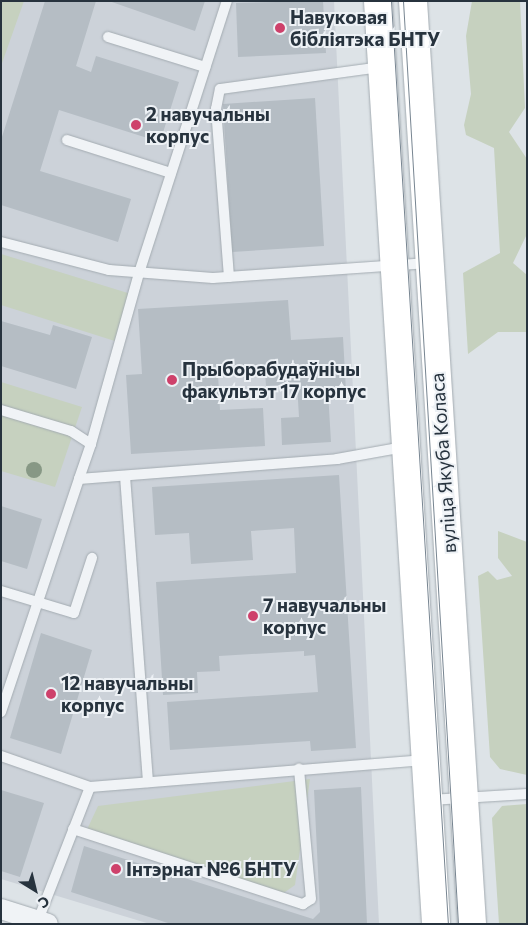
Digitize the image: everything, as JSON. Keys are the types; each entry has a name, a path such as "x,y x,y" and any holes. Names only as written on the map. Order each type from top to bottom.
{"main road":[{"name":"вуліца Якуба Коласа","path":"378,1 392,265 436,924"},
{"name":"вуліца Якуба Коласа","path":"413,1 472,924"}],"street":[{"path":"1,909 41,923"}],"lane":[{"path":"1,712 91,444 139,273 227,1"},
{"path":"108,37 205,67"},
{"path":"229,277 216,109 220,89 382,67"},
{"path":"67,140 171,173"},
{"path":"1,242 109,270 139,273 229,277 429,263"},
{"path":"1,410 71,431 91,444"},
{"path":"79,479 337,459 404,447"},
{"path":"125,476 148,782"},
{"path":"1,591 37,604 74,613 92,558"},
{"path":"1,756 90,787 426,760"},
{"path":"73,829 303,904 311,899 299,769"},
{"path":"41,923 73,829 90,787"},
{"path":"429,800 527,794"}],"shaded area":[{"path":"1,1 334,1 379,924 150,924 1,879"}],"green space":[{"path":"1,1 24,1 1,66"},
{"path":"472,1 520,1 525,108 509,132 527,159 527,234 513,263 527,275 527,332 498,332 468,354 463,273 500,253 494,148 466,135 464,125 471,94 466,36"},
{"path":"1,254 131,294 118,342 1,305"},
{"path":"1,382 82,407 55,487 1,471"},
{"path":"498,531 527,542 527,775 500,769 490,757 478,576 488,571 497,580 512,576 498,558"},
{"path":"310,779 295,885 278,897 84,836 98,806"},
{"path":"527,804 527,924 499,924 492,818 502,806"}],"building":[{"name":"2 навучальны корпус","path":"45,1 96,1 76,66 91,72 96,56 179,82 160,142 59,110 40,171 131,199 118,242 1,205 1,140"},
{"path":"109,1 205,1 195,31"},
{"name":"Навуковая бібліятэка БНТУ","path":"323,1 326,53 238,57 236,3"},
{"path":"315,98 324,246 232,252 223,104"},
{"name":"Прыборабудаўнічы факультэт 17 корпус","path":"288,300 291,340 343,337 346,391 328,392 331,442 282,445 281,418 299,417 297,384 266,386 265,371 218,374 220,410 263,408 265,446 131,454 126,375 142,374 138,309"},
{"path":"1,321 50,335 53,325 92,337 76,389 1,366"},
{"name":"7 навучальны корпус","path":"339,475 356,748 311,751 310,741 170,750 167,702 318,692 315,655 304,656 304,651 219,656 220,671 197,672 198,693 163,695 156,582 296,573 294,528 251,531 253,560 191,564 189,533 155,535 152,487"},
{"path":"1,506 42,519 27,569 1,561"},
{"name":"12 навучальны корпус","path":"41,633 92,650 61,754 10,738"},
{"name":"Інтэрнат №6 БНТУ","path":"361,787 367,924 171,924 71,892 84,846 313,919 320,912 314,790"},
{"path":"1,790 44,803 20,877 1,871"}],"tram line":[{"path":"391,1 448,924"},
{"path":"403,1 458,924"}],"place":[{"name":"Навуковая бібліятэка БНТУ","path":"280,28"},
{"name":"2 навучальны корпус","path":"136,125"},
{"name":"Прыборабудаўнічы факультэт 17 корпус","path":"172,380"},
{"name":"7 навучальны корпус","path":"253,616"},
{"name":"12 навучальны корпус","path":"51,694"},
{"name":"Інтэрнат №6 БНТУ","path":"116,869"}]}
